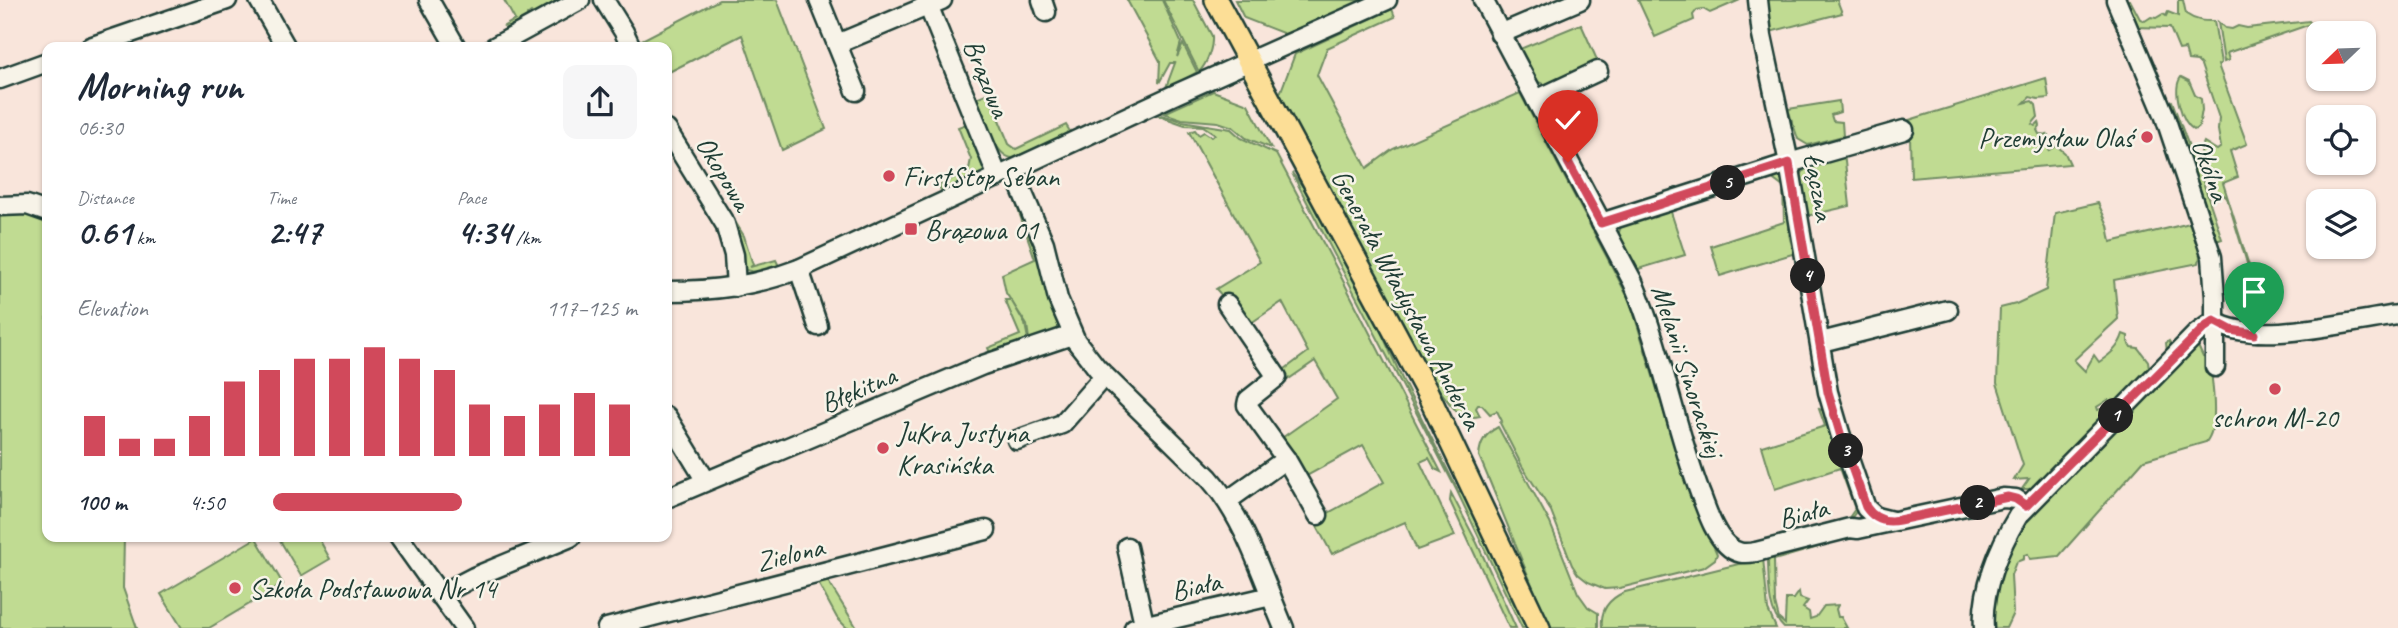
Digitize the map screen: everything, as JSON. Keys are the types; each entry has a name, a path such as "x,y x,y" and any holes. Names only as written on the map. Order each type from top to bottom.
{"main road":[{"name":"Generała Władysława Andersa","path":"1216,0 1427,392 1539,628"}],"street":[{"path":"104,42 227,0"},
{"path":"259,0 282,42"},
{"path":"429,0 453,42"},
{"path":"503,42 580,0"},
{"path":"604,0 629,42"},
{"path":"819,0 856,91"},
{"path":"672,291 736,287 799,269 1387,0"},
{"name":"Melanii Sinorackiej","path":"1483,0 1645,311 1691,467 1709,517 1720,538 1731,549 1744,554 1756,552"},
{"path":"1500,34 1580,0"},
{"name":"Łączna","path":"1758,0 1762,36 1789,163 1828,392 1864,502"},
{"name":"Okólna","path":"2116,0 2164,114 2207,240 2214,272 2215,367"},
{"path":"837,44 932,2"},
{"name":"Brązowa","path":"932,2 1006,173 1044,243 1058,299 1072,334 1104,376 1209,478 1227,501 1243,530 1283,628"},
{"path":"141,29 145,42"},
{"path":"0,79 42,64"},
{"path":"1536,100 1598,71"},
{"path":"1601,223 1789,163 1904,130"},
{"name":"Okopowa","path":"672,138 725,223 733,250 736,287"},
{"path":"0,205 27,205 42,210"},
{"path":"799,269 818,326"},
{"path":"1227,304 1275,371 1276,377 1272,382 1248,400 1247,405 1286,459 1318,515"},
{"path":"1821,342 1948,310"},
{"path":"1984,628 1983,607 1993,571 2009,532 2026,506 2196,334 2214,321 2231,330 2268,334 2398,315"},
{"name":"Błękitna","path":"672,496 983,365 1072,334"},
{"path":"1017,440 1062,424 1104,376"},
{"path":"672,425 706,481"},
{"path":"1227,501 1286,459"},
{"name":"Biała","path":"1756,552 1850,528 1858,529 2003,498 2016,499 2026,506"},
{"path":"1864,502 1869,512 1878,518 1887,521 1899,520"},
{"path":"1850,528 1864,502"},
{"name":"Zielona","path":"607,628 986,530"},
{"path":"402,542 464,628"},
{"path":"439,595 474,577 559,542"},
{"path":"1127,547 1138,589 1141,627"},
{"name":"Biała","path":"1141,627 1271,596"}],"green space":[{"path":"504,0 560,0 533,14 531,12 527,18 507,28 504,26 515,20"},
{"path":"719,0 777,0 826,129 782,150 742,35 672,70 672,42 638,42"},
{"path":"1127,0 1162,0 1181,42 1177,57 1183,44 1197,72 1165,90 1175,63 1170,63 1159,83 1160,61"},
{"path":"1163,0 1193,0 1212,36 1209,55 1199,72"},
{"path":"1235,0 1365,0 1285,34 1244,18"},
{"path":"1638,0 1740,0 1710,13 1703,9 1697,10 1693,15 1694,20 1655,37"},
{"path":"1762,0 1837,0 1842,13 1766,33"},
{"path":"2124,0 2130,0 2140,19 2145,21 2163,14 2166,16 2168,12 2178,16 2178,0 2183,0 2186,14 2200,20 2214,21 2221,63 2218,65 2247,144 2230,151 2238,177 2223,183 2257,291 2247,293 2254,286 2227,198 2224,195 2215,199 2202,168 2207,161 2202,161 2201,149 2204,142 2217,150 2221,147 2219,118 2201,65 2197,61 2188,60 2185,49 2179,50 2170,28 2134,27"},
{"path":"1392,9 1395,17 1327,48 1317,75 1367,168 1393,149 1520,93 1630,301 1685,481 1717,554 1715,559 1704,567 1620,588 1605,589 1588,582 1572,565 1551,511 1522,466 1500,423 1502,421 1497,411 1490,414 1482,405 1478,405 1476,408 1480,416 1465,416 1454,408 1435,385 1278,94 1295,54"},
{"path":"2306,21 2306,26 2227,53 2229,60 2224,62 2218,22 2225,28"},
{"path":"1581,24 1598,62 1550,86 1538,82 1520,49"},
{"path":"2181,77 2189,81 2195,95 2201,99 2199,127 2194,130 2185,120 2179,105 2177,89"},
{"path":"2046,78 2049,98 2030,97 2024,103 2032,101 2036,105 2038,117 2032,124 2035,126 2039,122 2039,134 2049,135 2049,150 2057,146 2065,153 2070,164 1911,178 1910,135 1906,121"},
{"path":"1213,91 1248,104 1271,148 1246,138 1233,127 1218,122 1182,119 1164,113"},
{"path":"988,93 1009,144 1016,149 1066,125 1071,133 1013,158 1006,156 995,143 976,98"},
{"path":"1839,101 1840,112 1831,115 1833,121 1842,122 1843,136 1808,145 1798,139 1788,109"},
{"path":"2172,101 2194,155 2222,239 2213,242 2165,104"},
{"path":"1159,116 1231,129 1241,138 1276,154 1441,472 1435,469 1429,458 1420,462 1455,536 1417,550 1405,522 1332,554 1314,521 1384,482 1363,445 1303,478 1279,440 1337,399 1315,361 1283,383 1281,372 1308,352 1282,302 1248,325 1216,289 1260,262 1189,132 1195,130 1199,135 1204,132 1212,137 1215,134 1203,126 1185,125"},
{"path":"966,124 984,170 982,174 942,193 939,186 969,169 971,159 958,127"},
{"path":"1844,153 1850,206 1802,217 1801,175 1809,163"},
{"path":"1292,173 1307,192 1380,329 1458,491 1467,497 1529,628 1522,628 1457,491"},
{"path":"1775,174 1781,178 1788,191 1791,206 1789,234 1793,250 1799,252 1720,276 1711,246 1784,222 1783,187 1770,177"},
{"path":"1011,189 1034,239 1048,296 1059,325 1056,332 1029,339 1027,325 1006,293 1002,274 1035,259"},
{"path":"719,196 744,236 753,265 750,267 776,260 779,266 755,272 745,270 716,198"},
{"path":"2098,203 2108,225 2111,242 2190,223 2200,256 2199,263 2114,280 2118,319 2074,360 2085,371 2094,355 2099,362 2111,353 2123,334 2128,336 2131,347 2138,348 2148,361 2149,368 2167,352 2166,343 2169,341 2173,348 2120,400 2108,400 2097,407 2098,410 2119,404 2033,489 2022,489 2029,479 2014,480 2023,465 1997,383 2000,308 2016,304 2046,290 2055,213"},
{"path":"1670,209 1685,255 1635,270 1618,235 1622,224"},
{"path":"0,210 42,216 42,542 124,542 123,588 137,628 0,628"},
{"path":"1005,300 1011,300 1025,324 1028,339 990,353 988,348 1020,335"},
{"path":"2197,344 2203,357 2210,362 2213,392 2213,425 2206,442 2144,460 2059,556 2030,559 2028,554 2024,555 2024,559 2016,562 2011,575 2013,613 2006,628 1987,628 1989,599 2020,524"},
{"path":"1819,409 1828,412 1839,445 1833,449 1839,465 1842,463 1859,504 1851,518 1849,519 1842,521 1837,522 1848,519 1855,509 1840,468 1775,489 1762,446 1825,426"},
{"path":"1498,427 1550,523 1578,593 1588,607 1598,613 1598,628 1551,628 1479,456 1484,439"},
{"path":"1451,493 1516,628 1509,628 1450,501"},
{"path":"249,542 258,542 283,584 209,628 182,628 161,594"},
{"path":"281,542 321,542 330,559 301,576"},
{"path":"1816,545 1819,547 1774,560 1775,603 1779,619 1785,624 1786,599 1794,599 1799,592 1800,598 1808,601 1803,608 1809,612 1810,619 1816,617 1824,606 1838,605 1838,617 1841,617 1847,628 1784,628 1774,614 1772,606 1768,562 1771,556"},
{"path":"1763,558 1768,610 1776,628 1602,628 1602,616 1606,606 1625,592"},
{"path":"826,578 857,628 847,628 837,618 817,581"}],"place":[{"name":"Przemysław Olaś","path":"2147,137"},
{"name":"FirstStop Seban","path":"889,176"},
{"name":"Brązowa 01","path":"911,229"},
{"name":"schron M-20","path":"2275,389"},
{"name":"JuKra Justyna Krasińska","path":"883,448"},
{"name":"Szkoła Podstawowa Nr 14","path":"235,588"}],"route":[{"path":"1568,162 1601,223 1789,163 1828,392 1866,507 1874,516 1885,521 2008,497 2026,506 2196,334 2214,321 2231,330 2254,334"}]}
